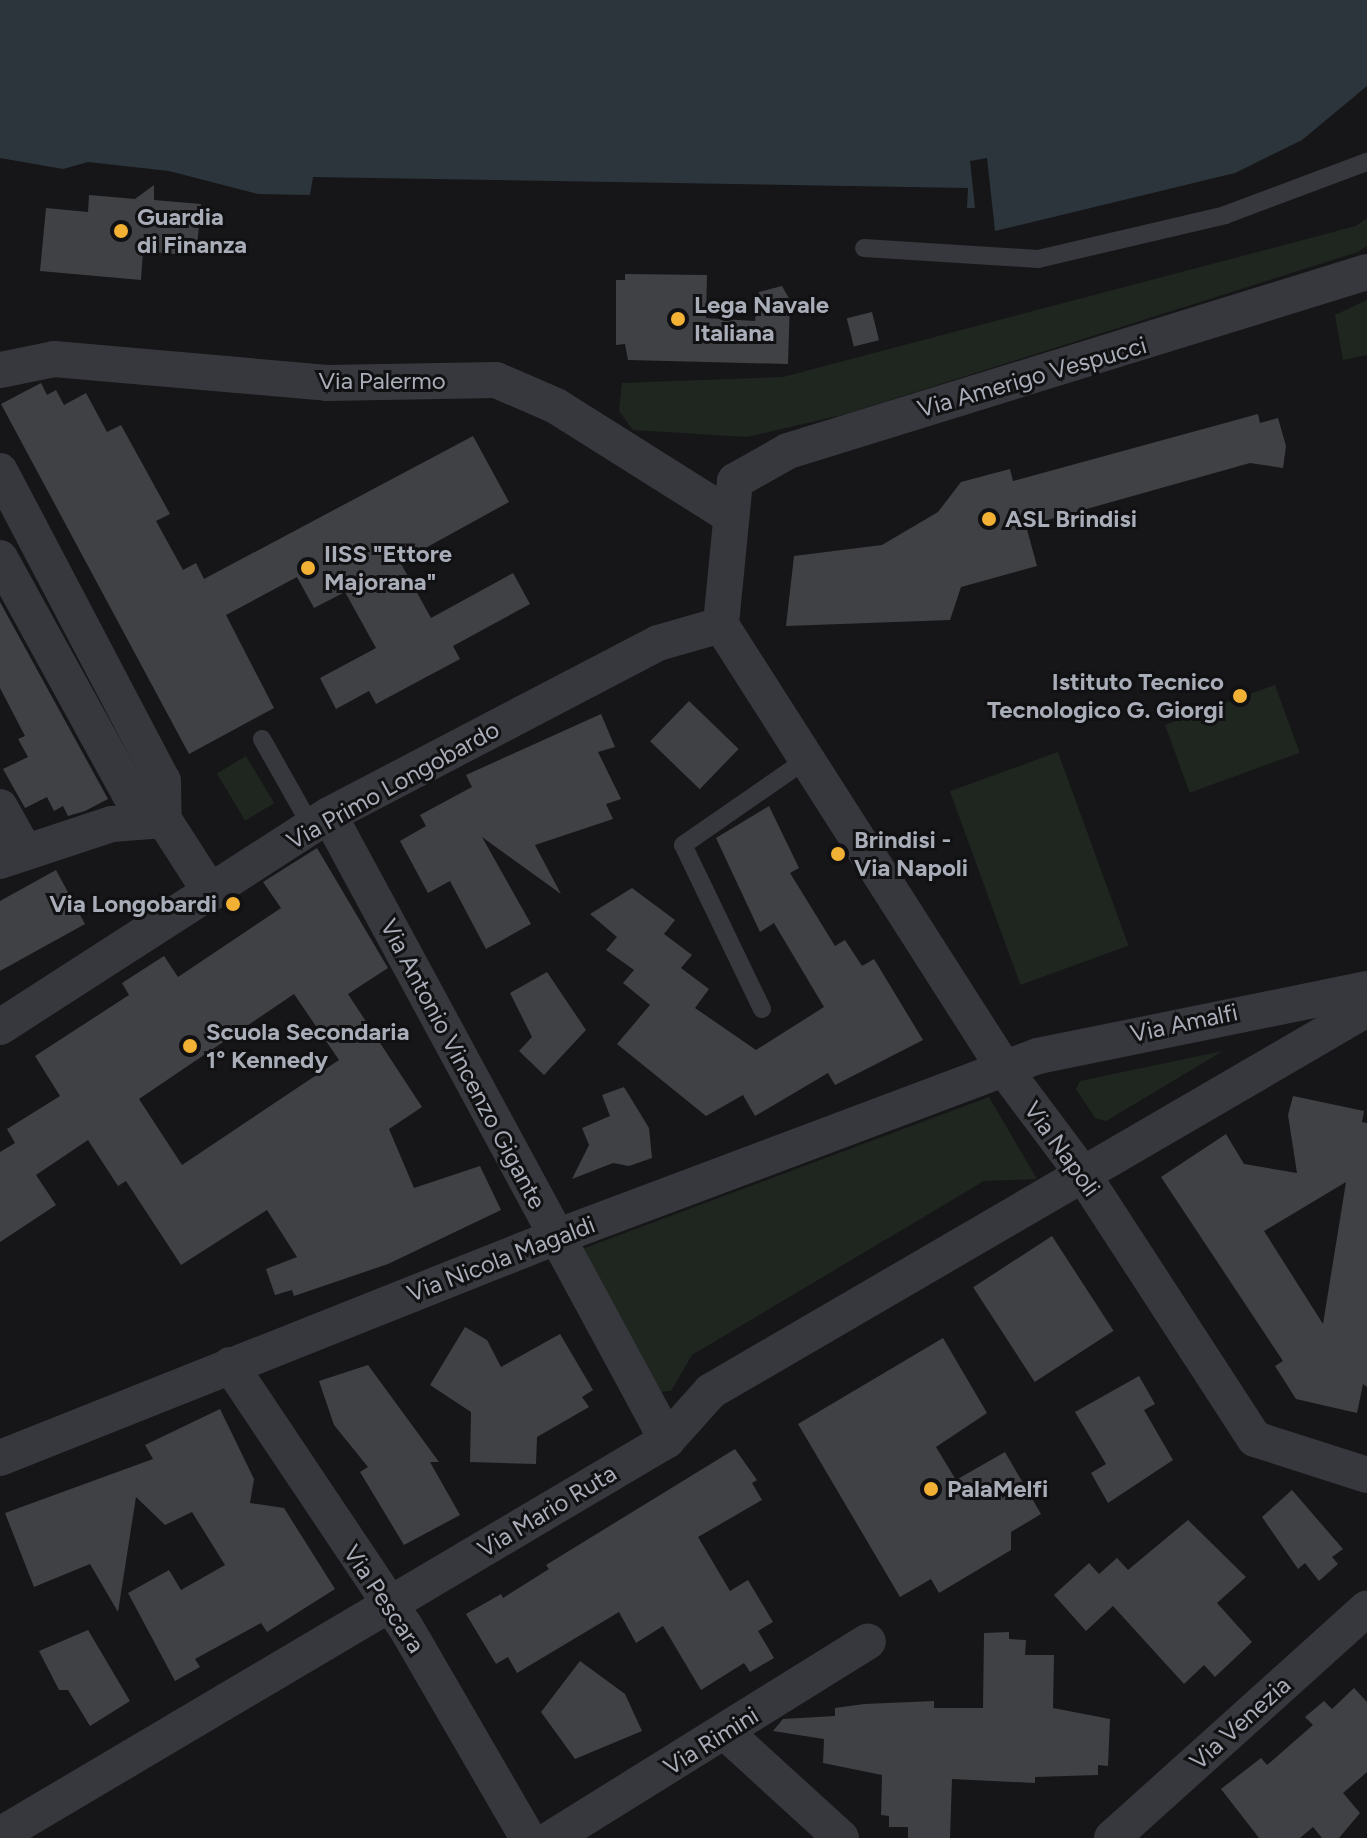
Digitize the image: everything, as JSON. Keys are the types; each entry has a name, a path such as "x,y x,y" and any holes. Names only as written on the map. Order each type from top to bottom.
{"street":[{"name":"Via Amerigo Vespucci","path":"729,515 735,481 788,451 1367,272"},
{"name":"Via Palermo","path":"0,370 54,359 327,383 496,380 556,406 729,515"},
{"path":"0,471 163,781 164,820"},
{"path":"721,625 729,515"},
{"path":"0,558 129,793 164,820 211,893"},
{"name":"Via Napoli","path":"721,625 1005,1070 1082,1173 1255,1439 1367,1475"},
{"name":"Via Primo Longobardo","path":"0,1027 320,820 658,643 721,625"},
{"path":"0,807 12,856 112,824 164,820"},
{"name":"Via Antonio Vincenzo Gigante","path":"320,820 667,1440"},
{"name":"Via Amalfi","path":"1005,1070 1038,1056 1193,1020 1367,989"},
{"path":"1082,1173 1367,1009"},
{"name":"Via Nicola Magaldi","path":"0,1458 556,1237 1005,1070"},
{"name":"Via Mario Ruta","path":"0,1835 667,1440 711,1391 1082,1173"},
{"name":"Via Pescara","path":"230,1365 386,1606 405,1626 528,1838"},
{"name":"Via Venezia","path":"1112,1838 1367,1608"},
{"name":"Via Rimini","path":"552,1838 868,1641"},
{"path":"725,1732 841,1838"}],"lane":[{"path":"864,248 1038,259 1225,215 1367,162"},
{"path":"262,739 320,820"},
{"path":"762,1009 683,845 807,759"}],"shaded area":[{"path":"0,0 1367,0 1367,86 1302,140 1235,173 995,231 987,158 970,161 975,208 967,208 968,188 313,177 310,195 258,194 169,171 88,162 63,169 0,158"},
{"path":"1367,218 1367,246 1358,252 846,414 747,437 633,430 619,411 622,383 783,377 1356,226"},
{"path":"1367,300 1367,355 1343,360 1335,315"},
{"path":"1275,685 1300,753 1190,793 1165,725"},
{"path":"1058,752 1128,946 1020,985 950,791"},
{"path":"246,756 274,803 245,821 217,774"},
{"path":"1223,1051 1106,1121 1095,1118 1076,1089 1080,1081"},
{"path":"989,1097 1037,1179 984,1181 692,1355 671,1391 659,1392 582,1249"}],"building":[{"name":"Guardia di Finanza","path":"154,185 154,200 201,204 196,256 143,251 141,280 40,271 46,208 88,212 89,195 135,199"},
{"path":"625,274 707,275 706,318 755,321 759,292 782,286 790,300 788,364 628,360 625,344 616,345 616,280 625,280"},
{"path":"872,312 879,340 854,346 847,318"},
{"path":"41,383 47,395 56,390 64,405 86,393 107,432 121,425 170,514 156,521 183,570 196,563 204,579 473,436 509,502 400,562 431,618 513,573 530,604 453,646 460,659 376,704 369,691 336,709 320,678 376,648 345,592 314,608 297,577 226,615 274,708 189,754 1,404"},
{"name":"ASL Brindisi","path":"1258,414 1260,423 1278,418 1286,446 1283,468 1250,463 1026,526 1037,566 961,587 950,620 786,626 794,556 882,545 938,512 961,482 1010,469 1013,481"},
{"path":"0,602 108,799 85,811 68,816 63,806 54,811 47,797 25,808 3,769 28,757 18,739 25,736 0,688"},
{"path":"689,701 739,749 700,789 650,741"},
{"path":"601,714 615,747 598,752 621,799 606,804 613,819 535,845 561,894 482,837 531,924 486,949 450,881 428,893 400,841 426,826 420,815 472,787 466,775"},
{"path":"769,806 799,868 790,873 835,946 845,940 862,966 874,959 923,1040 835,1085 828,1073 755,1116 743,1095 706,1116 617,1044 650,1005 623,983 634,970 606,950 617,937 590,914 632,888 675,920 664,934 692,955 681,968 709,989 695,1008 756,1050 824,1007 774,923 760,932 716,838"},
{"path":"317,848 388,968 348,994 422,1107 389,1129 414,1188 480,1166 501,1210 388,1264 294,1296 292,1290 275,1295 266,1269 297,1257 267,1210 181,1265 126,1181 118,1186 88,1140 36,1175 56,1205 0,1242 0,1152 15,1143 7,1129 60,1096 35,1056 129,995 122,983 164,956 178,977 281,908 263,882","holes":["294,994 339,1060 182,1165 139,1099"]},
{"path":"56,870 85,924 0,971 0,901"},
{"path":"547,972 586,1030 544,1075 519,1051 532,1037 510,993"},
{"path":"624,1087 649,1128 652,1158 629,1166 613,1163 572,1179 589,1145 582,1128 610,1116 602,1095"},
{"path":"1293,1096 1364,1111 1362,1122 1367,1123 1367,1387 1363,1384 1357,1413 1296,1399 1275,1366 1283,1361 1161,1177 1226,1134 1244,1164 1297,1173 1288,1115","holes":["1346,1182 1323,1324 1264,1231"]},
{"path":"1052,1236 1114,1331 1035,1382 973,1287"},
{"path":"465,1327 487,1340 501,1367 560,1334 593,1390 582,1397 589,1407 537,1437 536,1464 470,1462 471,1412 430,1385"},
{"name":"PalaMelfi","path":"943,1338 987,1413 936,1447 956,1480 1005,1452 1041,1514 1011,1532 1011,1550 939,1593 931,1579 900,1597 798,1424"},
{"path":"368,1365 439,1462 430,1462 460,1515 404,1545 360,1472 368,1467 334,1425 319,1381"},
{"path":"1139,1376 1155,1404 1144,1410 1173,1460 1108,1503 1091,1473 1106,1464 1075,1412"},
{"path":"220,1409 254,1479 250,1503 284,1508 335,1589 267,1632 261,1623 195,1659 200,1667 175,1681 128,1593 169,1570 181,1590 225,1565 192,1512 165,1525 136,1497 118,1612 90,1564 34,1587 5,1513 153,1459 145,1445"},
{"path":"735,1449 757,1480 752,1483 762,1500 698,1537 730,1591 748,1580 773,1622 758,1631 774,1658 750,1672 744,1663 701,1690 663,1626 636,1643 619,1612 517,1673 508,1657 496,1664 466,1614 501,1594 503,1598 549,1569 546,1565"},
{"path":"1292,1490 1343,1549 1332,1557 1338,1564 1319,1581 1305,1563 1298,1569 1262,1517"},
{"path":"1188,1520 1246,1577 1217,1603 1252,1642 1215,1677 1204,1665 1184,1684 1113,1606 1086,1631 1054,1595 1089,1563 1099,1574 1117,1558 1128,1570"},
{"path":"88,1630 130,1701 90,1726 68,1690 59,1690 39,1651"},
{"path":"1009,1632 1009,1639 1026,1640 1025,1655 1054,1655 1053,1708 1110,1719 1108,1766 1098,1765 1098,1775 1035,1777 1035,1783 952,1779 950,1838 908,1838 908,1827 889,1827 889,1816 881,1815 882,1775 823,1763 824,1739 773,1731 783,1719 835,1716 835,1708 864,1704 934,1701 934,1708 983,1708 984,1633"},
{"path":"580,1661 625,1694 642,1731 575,1759 541,1712"},
{"path":"1354,1688 1367,1702 1367,1772 1343,1793 1360,1813 1339,1838 1322,1838 1313,1827 1300,1838 1259,1838 1221,1789 1261,1758 1267,1765 1313,1725 1305,1717 1324,1701 1332,1709"}],"place":[{"name":"Guardia di Finanza","path":"121,231"},
{"name":"Lega Navale Italiana","path":"678,319"},
{"name":"ASL Brindisi","path":"989,519"},
{"name":"IISS \"Ettore Majorana\"","path":"308,568"},
{"name":"Istituto Tecnico Tecnologico G. Giorgi","path":"1240,696"},
{"name":"Brindisi - Via Napoli","path":"838,854"},
{"name":"Via Longobardi","path":"233,904"},
{"name":"Scuola Secondaria 1° Kennedy","path":"190,1046"},
{"name":"PalaMelfi","path":"931,1489"}]}
